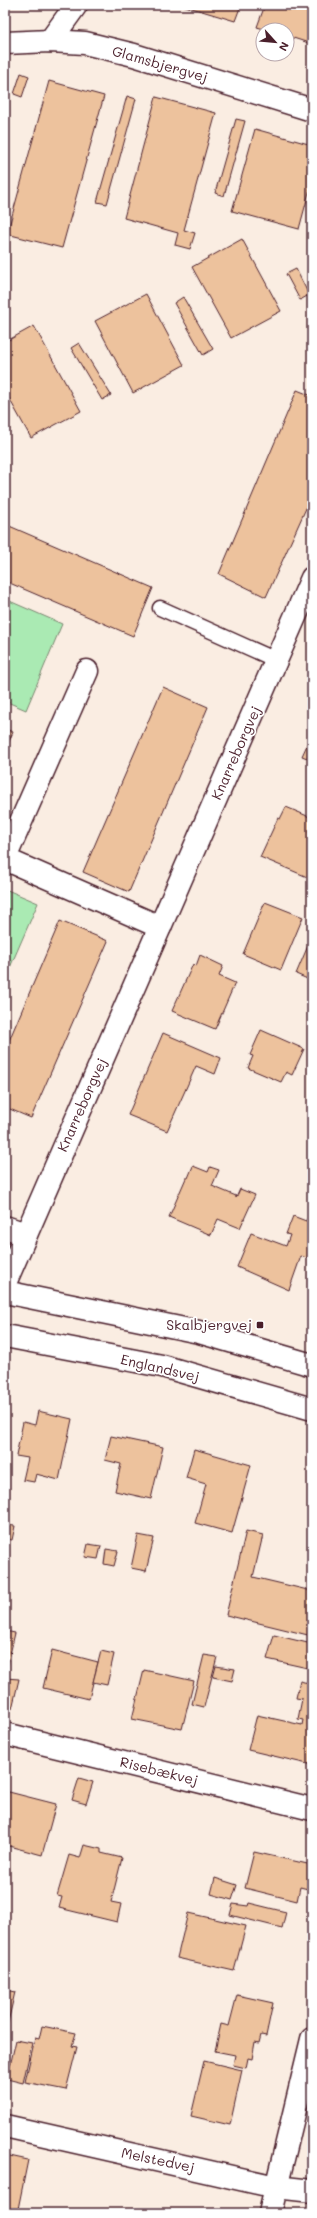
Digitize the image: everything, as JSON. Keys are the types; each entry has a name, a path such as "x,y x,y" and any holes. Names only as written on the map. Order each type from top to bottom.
{"street":[{"path":"50,41 76,5"},
{"name":"Glamsbjergvej","path":"5,43 50,41 85,44 134,55 312,110"},
{"name":"Knarreborgvej","path":"5,1283 312,578"},
{"path":"87,671 7,849 160,927"},
{"path":"5,1227 26,1234"},
{"path":"5,1292 199,1332 312,1365"},
{"name":"Englandsvej","path":"5,1336 162,1366 312,1409"},
{"name":"Risebækvej","path":"5,1734 312,1809"},
{"path":"270,2213 312,2039"},
{"name":"Melstedvej","path":"5,2126 276,2187 312,2192"}],"lane":[{"path":"160,608 276,660"}],"green space":[{"path":"5,599 62,624 26,710 5,701"},
{"path":"5,889 38,903 5,979"}],"building":[{"path":"182,5 241,5 235,21"},
{"path":"265,5 312,5 312,44 295,39 295,22 259,22"},
{"path":"21,73 29,76 22,97 14,94"},
{"path":"49,81 104,96 62,248 7,234"},
{"path":"127,96 136,99 107,204 97,202"},
{"path":"156,97 216,113 184,230 195,233 190,249 175,245 178,233 124,218"},
{"path":"236,119 245,121 224,196 215,193"},
{"path":"255,129 312,145 312,181 299,229 232,211"},
{"path":"242,239 281,311 231,338 192,267"},
{"path":"296,269 309,295 300,300 286,274"},
{"path":"146,294 184,365 133,393 95,321"},
{"path":"183,297 213,349 203,355 174,303"},
{"path":"34,326 81,411 31,438 5,391 5,342"},
{"path":"79,343 111,395 102,400 71,348"},
{"path":"297,390 312,396 312,495 266,597 219,574"},
{"path":"7,525 153,588 133,636 5,581 5,530"},
{"path":"163,687 208,707 129,892 83,872"},
{"path":"5,729 13,732 5,751"},
{"path":"312,734 312,760 302,756"},
{"path":"286,807 312,818 312,825 308,832 312,834 312,879 260,857 278,818 280,819"},
{"path":"265,902 303,917 281,970 243,954"},
{"path":"60,921 108,941 31,1118 5,1107 5,1050"},
{"path":"310,941 312,942 312,981 296,974"},
{"path":"200,955 223,966 219,976 235,983 215,1029 172,1011 193,964 196,966"},
{"path":"261,1030 304,1049 292,1075 286,1072 281,1082 248,1068 253,1056 250,1055"},
{"path":"163,1033 221,1058 215,1074 196,1066 167,1131 128,1115"},
{"path":"193,1166 208,1172 210,1167 219,1170 212,1186 236,1196 236,1198 240,1189 255,1195 240,1228 218,1219 211,1235 169,1217 186,1178 188,1178"},
{"path":"312,1209 312,1248 307,1258 301,1256 289,1290 237,1267 251,1233 286,1246 290,1235 286,1234 293,1216 306,1221"},
{"path":"38,1411 72,1419 59,1480 36,1474 34,1482 23,1480 28,1458 16,1456 23,1422 35,1425"},
{"path":"111,1436 163,1447 151,1499 115,1491 121,1464 105,1460"},
{"path":"194,1449 251,1465 232,1533 195,1523 206,1484 186,1478"},
{"path":"5,1525 15,1526 12,1540 5,1539"},
{"path":"246,1531 263,1535 253,1577 312,1591 312,1636 226,1615"},
{"path":"138,1535 154,1538 146,1571 131,1568"},
{"path":"88,1544 101,1546 98,1559 85,1557"},
{"path":"106,1549 118,1551 114,1566 104,1564"},
{"path":"5,1631 15,1633 5,1676"},
{"path":"274,1635 312,1644 312,1669 267,1659"},
{"path":"52,1650 98,1662 89,1699 43,1688"},
{"path":"101,1651 114,1654 107,1685 93,1682"},
{"path":"204,1655 217,1657 204,1707 192,1704"},
{"path":"216,1666 235,1669 232,1681 213,1677"},
{"path":"144,1670 194,1681 182,1729 132,1719"},
{"path":"5,1678 19,1679 12,1709 5,1708"},
{"path":"300,1681 312,1684 312,1765 248,1750 257,1715 302,1725 303,1720 298,1719 302,1699 296,1698"},
{"path":"79,1778 93,1782 86,1804 72,1800"},
{"path":"5,1791 56,1804 42,1855 5,1845 5,1831 9,1819 5,1818"},
{"path":"84,1845 101,1849 101,1853 122,1858 111,1902 121,1904 117,1922 59,1908 62,1897 57,1896 69,1855 80,1858"},
{"path":"254,1852 312,1865 312,1890 300,1887 297,1901 245,1888"},
{"path":"215,1878 237,1885 232,1900 211,1894"},
{"path":"249,1903 286,1912 282,1928 230,1915 233,1904 248,1906"},
{"path":"188,1913 246,1926 234,1971 177,1958"},
{"path":"5,1990 15,1992 5,2035"},
{"path":"237,1995 273,2003 266,2036 261,2035 259,2043 255,2042 252,2059 248,2058 246,2068 233,2065 235,2055 215,2051 221,2024 229,2026"},
{"path":"42,2026 76,2033 72,2046 77,2047 66,2090 25,2082 35,2038 39,2039"},
{"path":"16,2040 32,2043 23,2083 7,2079"},
{"path":"204,2061 242,2070 230,2125 191,2116"},
{"path":"5,2155 28,2160 18,2209 36,2213 13,2213 14,2210 5,2208"}],"place":[{"name":"Skalbjergvej","path":"260,1325"}]}
